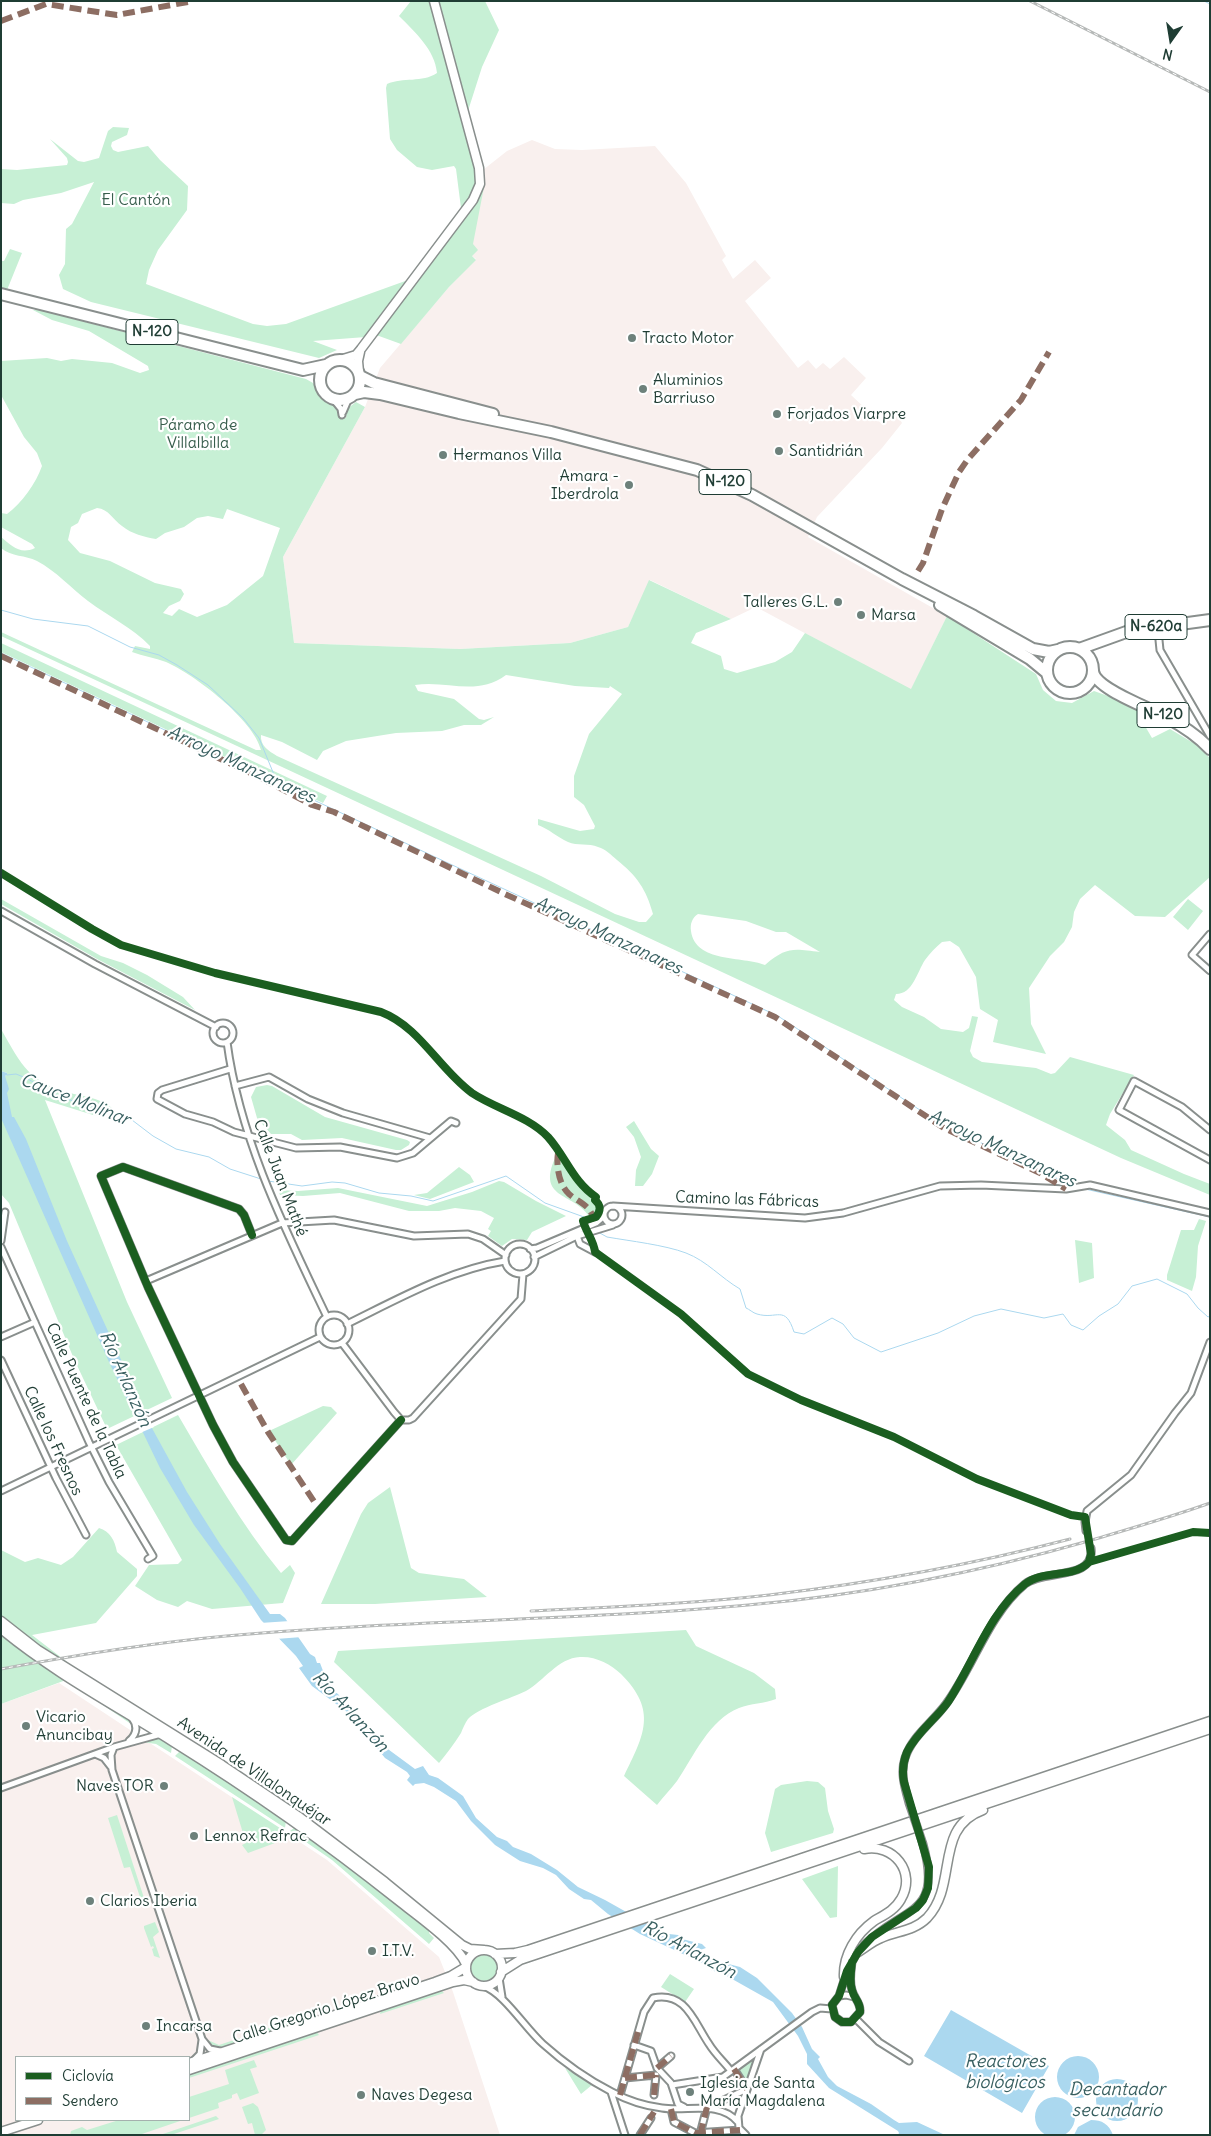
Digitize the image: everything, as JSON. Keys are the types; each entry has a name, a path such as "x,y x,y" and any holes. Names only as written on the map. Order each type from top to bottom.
{"highway":[{"name":"N-120","path":"1,294 303,370 326,365 334,360 343,360 353,364 360,374 374,383 473,408 551,432"},
{"path":"321,386 320,376 326,365"},
{"name":"N-120","path":"303,370 321,386 324,393 333,399 341,400 364,392 380,394 551,432 663,460 716,478 1033,649 1049,652 1070,647 1079,649 1089,657 1094,677 1111,690 1178,724 1210,749"},
{"path":"352,396 360,386 360,374"},
{"name":"N-120","path":"885,570 967,623 1030,659 1047,673 1051,683 1061,691 1070,693 1082,689 1096,688 1111,690"},
{"name":"N-620a","path":"1079,649 1129,631 1210,620"},
{"name":"N-620a","path":"1093,669 1095,653 1104,640"},
{"path":"1047,673 1049,660 1058,650"},
{"path":"1082,689 1090,682 1093,669"}],"main road":[{"path":"343,360 356,355 361,349 474,200 480,184 479,168 434,1"},
{"path":"360,374 358,357 361,349"},
{"name":"Avenida de Villalonquéjar","path":"1,1621 46,1655 200,1750 298,1816 385,1882 462,1945 470,1949 484,1950"},
{"name":"Avenida de Villalonquéjar","path":"1,1629 49,1664 239,1784 343,1857 461,1954 466,1965"},
{"path":"1210,1721 519,1953 495,1954 484,1950 474,1953 466,1965 468,1978 483,1986 493,1984 515,1962 1210,1729"},
{"path":"858,1952 881,1938 915,1927 926,1919 940,1897 947,1876 949,1849 959,1827 977,1812 995,1805 1008,1797"},
{"path":"844,1977 846,1959 854,1942 867,1927 895,1907 901,1899 907,1880 902,1863 890,1852 873,1847 848,1850"},
{"path":"495,1954 500,1962 500,1975"},
{"name":"Calle Gregorio López Bravo","path":"190,2063 435,1982 451,1976 466,1965"},
{"name":"Calle Gregorio López Bravo","path":"190,2070 453,1982 464,1980 473,1982"},
{"path":"1,2126 18,2121"},
{"path":"1,2132 35,2121"}],"street":[{"path":"333,399 341,409 342,415 352,396"},
{"path":"1162,627 1159,640 1160,650 1210,736"},
{"path":"1,911 95,964 216,1027"},
{"path":"1210,934 1192,955 1210,971"},
{"path":"224,1024 232,1029 233,1035 227,1042 221,1043 216,1039 213,1033 216,1027 224,1024"},
{"name":"Calle Juan Mathé","path":"227,1042 230,1069 262,1175 282,1223 327,1317"},
{"path":"230,1069 162,1090 156,1096 160,1101 185,1114 249,1136 296,1148 340,1147 397,1158 409,1155 452,1121 456,1123"},
{"path":"235,1086 270,1077 308,1099 343,1114 430,1138"},
{"path":"1210,1130 1182,1107 1162,1094 1134,1081 1119,1110 1210,1160"},
{"path":"252,1235 244,1215 238,1209 121,1167 101,1177 199,1396 233,1462 289,1542 403,1420 413,1418 521,1299 523,1274"},
{"name":"Camino las Fábricas","path":"613,1206 820,1217 940,1186 981,1185 1066,1190 1084,1186 1095,1186 1210,1213"},
{"path":"530,1249 587,1229 602,1229 614,1225 620,1222 621,1210 613,1206 605,1210 603,1217 596,1223 587,1229 577,1236 534,1257"},
{"path":"622,1216 635,1207"},
{"path":"1,1241 5,1212"},
{"path":"603,1217 607,1223 614,1225"},
{"path":"146,1281 282,1223 334,1220 414,1236 468,1234 483,1240 505,1258 506,1266 513,1272 523,1274 530,1269 534,1257 530,1249 524,1245 515,1245 505,1258 428,1284 347,1324"},
{"path":"577,1236 582,1246 595,1252"},
{"name":"Calle Puente de la Tabla","path":"1,1247 92,1448 113,1489 153,1556 148,1559"},
{"path":"336,1315 341,1317 347,1324 347,1336 342,1343 328,1344 320,1337 320,1324 327,1317 336,1315"},
{"path":"1,1336 35,1322"},
{"path":"1,1491 320,1337"},
{"path":"1086,1531 1087,1512 1131,1475 1191,1393 1210,1342"},
{"path":"342,1343 378,1393 403,1420"},
{"name":"Calle los Fresnos","path":"1,1360 50,1468 86,1532"},
{"path":"839,1996 844,1977 858,1952 872,1937 907,1914 923,1900 930,1878 929,1867 909,1802 903,1772 908,1751 952,1695 990,1626 1026,1583 1038,1577 1084,1567 1090,1560 1091,1548"},
{"path":"128,1742 134,1737 136,1730 130,1715"},
{"path":"1,1788 128,1742 161,1734"},
{"path":"114,1747 111,1755 112,1770 202,2039 210,2049 223,2052"},
{"path":"94,1754 104,1758 112,1770"},
{"path":"852,1962 851,1986 854,1997"},
{"path":"500,1975 502,1997"},
{"path":"483,1986 490,1988 502,1997 542,2043 568,2064 611,2092 644,2104 687,2108 719,2104 747,2089"},
{"path":"846,1994 854,1997 859,2002 860,2008 856,2018 851,2022 842,2022 835,2017 832,2009 834,2001 839,1996 846,1994"},
{"path":"620,2095 644,2012 651,2000 657,1997 671,1998 687,2008 697,2021 710,2046 733,2070 747,2089"},
{"path":"672,2085 719,2078 820,2008 832,2009"},
{"path":"856,2018 879,2042 909,2061"},
{"path":"190,2062 200,2054 202,2039"},
{"path":"634,2045 651,2051 657,2071 654,2095"},
{"path":"746,2135 740,2130 737,2119 761,2049"},
{"path":"625,2078 657,2071 671,2056"},
{"path":"751,2056 755,2056 757,2060"},
{"path":"657,2071 672,2085 675,2107 674,2122 691,2132 700,2134 740,2130"},
{"path":"611,2092 625,2135"},
{"path":"737,2094 742,2096 744,2100"},
{"path":"718,2111 719,2104"},
{"path":"707,2107 737,2119"},
{"path":"700,2134 707,2107"},
{"path":"640,2135 651,2118"}],"shaded area":[{"path":"532,140 555,149 582,150 655,146 686,183 726,256 722,260 733,279 755,260 771,278 745,301 798,368 808,360 816,369 823,363 830,369 844,357 866,378 851,395 883,425 896,412 902,423 882,448 817,517 808,537 947,616 911,690 756,607 731,619 650,580 628,627 570,643 460,649 294,643 283,557 365,407 380,368 449,287 476,259 472,256 472,244 483,170 507,151"},
{"path":"59,1683 327,1860 439,1957 453,1992 500,2135 1,2135 1,1704"}],"green space":[{"name":"El Cantón","path":"411,1 485,1 499,30 482,67 467,114 474,131 484,187 473,244 478,250 472,256 476,260 449,287 401,344 379,336 313,341 337,350 319,358 91,302 63,289 59,275 65,264 66,229 72,224 94,182 61,193 23,200 14,204 1,203 1,169 17,170 67,165 67,158 50,139 78,161 84,162 99,158 108,131 113,127 129,128 127,135 112,142 113,150 118,152 148,146 188,186 187,210 158,250 149,270 146,284 253,324 267,326 286,324 408,280 413,277 458,216 461,208 454,166 432,170 417,167 397,150 390,139 387,84 425,78 437,73 428,49 418,35 399,16"},
{"path":"10,249 22,253 7,290 1,289 1,261 4,261"},
{"name":"Páramo de Villalbilla","path":"33,310 306,379 313,383 323,399 335,406 340,418 346,418 347,409 356,402 365,407 283,557 294,643 460,649 570,643 628,627 649,580 731,619 696,633 691,643 721,656 724,669 737,673 775,662 792,652 805,633 911,689 947,616 1036,674 1043,690 1056,701 1072,703 1094,691 1154,717 1145,726 1152,738 1170,729 1195,744 1210,758 1210,877 1165,917 1135,916 1095,885 1080,899 1074,912 1072,927 1064,942 1050,956 1029,988 1031,1024 1046,1054 993,1042 998,1020 980,1009 976,977 959,947 950,941 942,942 933,950 925,960 911,986 902,993 896,994 894,1000 902,1007 924,1017 941,1029 963,1032 969,1028 972,1016 978,1017 970,1051 973,1057 982,1062 1036,1068 1051,1074 1055,1073 1070,1057 1134,1075 1110,1114 1106,1125 1125,1140 1131,1150 1210,1184 1210,1195 1121,1158 1,636 1,632 256,750 261,750 256,738 247,725 207,687 166,662 132,652 135,646 150,649 150,646 128,628 88,601 44,565 1,548 1,537 21,550 35,548 32,544 1,527 1,513 7,514 23,498 42,466 37,453 24,437 1,395 1,361 47,358 61,361 72,359 112,363 140,373 149,370 148,366 89,331 52,320","holes":["97,508 108,513 119,524 130,531 156,539 165,533 184,527 197,518 208,516 223,519 227,509 280,528 263,576 227,605 197,617 179,609 172,616 163,613 169,606 180,601 184,594 181,589 155,583 110,561 80,553 68,540 71,527 78,523 82,514","506,675 575,686 609,688 610,686 622,694 589,734 574,776 574,797 584,805 595,826 594,829 580,831 538,819 538,825 568,842 604,849 624,866 640,884 647,897 653,914 646,922 639,922 615,914 541,876 277,756 266,748 261,739 261,735 282,742 317,760 323,751 346,741 396,733 442,731 464,725 481,725 494,717 484,720 479,719 454,699 418,691 415,685 439,684 473,687 495,682","698,914 746,921 776,932 786,932 820,952 791,950 779,955 765,965 721,957 701,949 694,941 691,926"]},
{"path":"1,643 327,796 323,803 1,652"},
{"path":"1,899 101,956 123,963 147,975 183,997 195,1010 97,959 1,904"},
{"path":"1188,899 1203,911 1188,930 1173,917"},
{"path":"1,1029 21,1063 37,1078 59,1090 90,1097 113,1109 104,1116 93,1115 45,1100 127,1302 172,1398 107,1429 74,1359 9,1203 1,1194 1,1086 7,1073 1,1071"},
{"path":"272,1086 325,1117 407,1140 410,1142 409,1145 401,1150 396,1150 342,1138 302,1140 291,1134 271,1134 257,1118 251,1097 256,1087"},
{"path":"634,1121 651,1149 659,1156 652,1174 643,1186 635,1186 636,1170 641,1157 634,1137 626,1127"},
{"path":"559,1156 574,1180 597,1205 598,1210 593,1217 589,1219 589,1216 582,1208 553,1188 550,1181 551,1171 555,1158"},
{"path":"459,1167 470,1175 474,1182 430,1199 414,1195 427,1193"},
{"path":"499,1181 566,1216 532,1232 527,1240 512,1239 502,1246 488,1236 491,1231 488,1229 494,1218 481,1211 455,1208 439,1211 409,1211 340,1193 303,1196 280,1195 278,1190 298,1191 338,1188 427,1206 472,1192"},
{"path":"1199,1219 1206,1221 1198,1246 1196,1277 1192,1291 1167,1280 1167,1275 1181,1230 1194,1230"},
{"path":"1075,1240 1092,1243 1094,1278 1079,1283"},
{"path":"323,1406 331,1407 337,1413 291,1465 269,1431"},
{"path":"178,1415 227,1496 266,1554 281,1573 290,1565 295,1573 283,1603 212,1609 187,1601 178,1607 157,1600 135,1586 149,1565 178,1564 182,1560 116,1445"},
{"path":"390,1487 411,1568 419,1573 464,1579 487,1597 375,1604 321,1604 361,1514 368,1503"},
{"path":"99,1528 109,1534 117,1552 137,1569 137,1576 96,1623 32,1635 84,1675 339,1851 129,1718 134,1724 133,1733 129,1738 132,1729 131,1724 66,1680 1,1704 1,1550 25,1562 38,1558 61,1565 73,1557"},
{"path":"686,1630 696,1646 754,1673 775,1689 776,1699 739,1708 719,1721 703,1740 677,1781 657,1805 624,1776 642,1735 644,1724 640,1700 633,1687 621,1674 602,1661 586,1657 572,1658 558,1666 533,1687 473,1715 468,1719 461,1733 439,1763 334,1662 338,1651"},
{"path":"160,1737 172,1746 171,1753 156,1744 142,1742 127,1745"},
{"path":"179,1752 186,1752 286,1820 285,1828 175,1756"},
{"path":"807,1781 818,1782 825,1788 828,1811 834,1829 833,1833 771,1852 765,1833 775,1789 781,1785"},
{"path":"232,1797 283,1830 275,1843 248,1853 242,1845 246,1843"},
{"path":"117,1815 144,1898 142,1903 130,1867 124,1868 108,1818"},
{"path":"297,1828 378,1888 429,1929 429,1933 434,1938 429,1944 332,1860 290,1831"},
{"path":"838,1866 837,1917 830,1918 802,1879"},
{"path":"155,1922 159,1932 153,1937 160,1958 154,1956 152,1949 154,1948 153,1946 151,1947 144,1928 144,1926"},
{"path":"484,1955 493,1959 497,1968 493,1977 484,1981 475,1977 471,1968 475,1959"},
{"path":"670,1974 694,1989 685,2002 661,1987"},
{"path":"441,1990 444,1993 380,2014 381,2010"},
{"path":"295,2019 291,2026 258,2036 257,2032"},
{"path":"316,2031 319,2035 190,2078 190,2073"},
{"path":"252,2034 251,2039 234,2046 222,2048 211,2045 206,2041 208,2040 219,2045"},
{"path":"752,2058 754,2062 746,2085 737,2070"},
{"path":"254,2060 257,2067 250,2069 259,2093 240,2100 237,2093 232,2095 232,2098 218,2103 219,2108 190,2118 190,2097 229,2084 225,2070"},
{"path":"565,2068 592,2085 581,2094"},
{"path":"253,2103 258,2107 266,2130 261,2135 255,2135 252,2123 248,2124 242,2107"},
{"path":"216,2116 219,2119 171,2135 160,2135"},
{"path":"116,2121 180,2121 139,2135 70,2135 71,2131 82,2127 87,2130"}],"water":[{"name":"Río Arlanzón","path":"1,1071 7,1073 5,1076 9,1089 7,1093 12,1117 14,1117 26,1139 67,1241 153,1430 187,1492 220,1544 270,1614 280,1614 285,1618 310,1654 315,1657 317,1663 320,1663 330,1689 338,1694 357,1714 381,1744 415,1769 423,1766 429,1775 438,1778 463,1796 476,1818 497,1837 557,1870 578,1887 653,1927 669,1934 678,1935 682,1939 702,1944 706,1948 700,1950 710,1959 740,1967 757,1978 792,2013 802,2027 812,2049 820,2057 818,2059 828,2077 837,2086 871,2104 899,2123 917,2122 945,2135 898,2135 898,2131 829,2088 807,2064 807,2054 798,2036 773,2002 725,1975 711,1970 713,1968 640,1934 608,1914 591,1900 584,1899 569,1889 556,1875 543,1868 520,1861 495,1845 471,1821 456,1801 424,1783 413,1786 407,1780 410,1776 407,1772 385,1758 347,1712 312,1686 299,1668 303,1666 296,1656 261,1620 194,1525 160,1468 109,1362 1,1118"},
{"name":"Reactores biológicos","path":"951,2010 1049,2066 1022,2113 924,2056"},
{"name":"Decantador secundario","path":"1078,2056 1093,2062 1099,2077 1093,2092 1078,2098 1063,2092 1057,2077 1063,2062"},
{"name":"Decantador secundario","path":"1117,2079 1132,2085 1138,2100 1132,2115 1117,2121 1102,2115 1096,2100 1102,2085"},
{"name":"Decantador secundario","path":"1051,2097 1059,2097 1066,2100 1072,2106 1075,2117 1072,2128 1066,2134 1059,2137 1051,2137 1044,2134 1038,2128 1035,2121 1035,2113 1038,2106 1044,2100"},
{"name":"Decantador secundario","path":"1091,2120 1105,2123 1113,2135 1074,2135 1078,2127"}],"pier":[{"path":"146,1411 154,1427 140,1433 133,1418"},
{"path":"290,1621 302,1637 276,1639 260,1623"}],"waterway":[{"path":"1204,1 1210,4"},
{"path":"1,610 33,619 88,626 130,647 159,655 177,665 208,685 243,718 259,738 277,782"},
{"name":"Arroyo Manzanares","path":"1,653 778,1016 941,1124 1073,1186"},
{"name":"Cauce Molinar","path":"7,1075 16,1074 58,1096 132,1120 153,1136 176,1149 209,1157 230,1169 261,1179"},
{"name":"Cauce Molinar","path":"268,1181 302,1186 332,1182 345,1183 379,1193 411,1196 433,1201 506,1176 545,1203 584,1217 591,1224"},
{"name":"Arroyo Manzanares","path":"1085,1189 1210,1217"},
{"name":"Cauce Molinar","path":"598,1232 607,1237 668,1248 694,1256 740,1289 746,1308 757,1314 784,1316 791,1323 794,1332 804,1334 832,1318 843,1324 854,1338 881,1352 938,1333 974,1316 1001,1309 1044,1318 1063,1314 1071,1325 1083,1330 1099,1316 1118,1304 1132,1286 1157,1279 1187,1294 1198,1308 1208,1317 1210,1316"}],"tunnel":[{"path":"1086,1531 1091,1548"}],"railway":[{"path":"1030,1 1210,92"},
{"path":"1,1669 113,1650 226,1636 357,1627 683,1610 791,1601 835,1595 922,1581 1050,1552 1210,1503"},
{"path":"531,1611 710,1601 807,1590 883,1579 958,1565 1070,1539"}],"marked path":[{"path":"1,21 46,4 117,15 193,1"},
{"path":"918,571 923,563 942,509 959,472 968,459 1021,400 1049,352"},
{"path":"1,656 257,776 312,805 334,812 505,894 775,1017 944,1128 1040,1173 1066,1189"},
{"path":"558,1153 557,1164 563,1186 569,1194 587,1207 593,1219"},
{"path":"241,1384 268,1432 317,1506"},
{"path":"620,2095 638,2032"},
{"path":"657,2068 671,2056"},
{"path":"734,2069 747,2089"},
{"path":"625,2078 656,2075"},
{"path":"654,2095 656,2075"},
{"path":"700,2135 707,2107"},
{"path":"671,2109 674,2122 695,2133 740,2130"},
{"path":"640,2135 654,2112"}],"cycle path":[{"path":"1,873 121,945 215,973 381,1012 395,1019 418,1038 449,1072 472,1093 521,1118 548,1137 575,1177 596,1197 595,1200 600,1208 598,1215 583,1221 595,1252 681,1314 748,1374 801,1400 894,1437 977,1479 1071,1515 1085,1517 1091,1554 1089,1562"},
{"path":"252,1235 244,1215 239,1209 123,1167 101,1176 148,1287 213,1425 233,1462 286,1540 292,1541 401,1420"},
{"path":"852,1962 852,1965 851,1969 851,1987 860,2012 851,2022 842,2022 835,2017 832,2005 839,1996 847,1971 858,1952 872,1937 916,1908 923,1900 928,1888 929,1867 903,1778 903,1767 907,1752 916,1738 948,1702 1001,1609 1012,1596 1033,1579 1075,1570 1089,1562 1193,1532 1210,1533"}],"place":[{"name":"Tracto Motor","path":"632,338"},
{"name":"Aluminios Barriuso","path":"643,389"},
{"name":"Forjados Viarpre","path":"777,414"},
{"name":"Santidrián","path":"779,451"},
{"name":"Hermanos Villa","path":"443,455"},
{"name":"Amara - Iberdrola","path":"629,485"},
{"name":"Talleres G.L.","path":"838,602"},
{"name":"Marsa","path":"861,615"},
{"name":"Vicario Anuncibay","path":"26,1726"},
{"name":"Naves TOR","path":"164,1786"},
{"name":"Lennox Refrac","path":"194,1836"},
{"name":"Clarios Iberia","path":"90,1901"},
{"name":"I.T.V.","path":"372,1951"},
{"name":"Incarsa","path":"146,2026"},
{"name":"Iglesia de Santa María Magdalena","path":"690,2092"},
{"name":"Naves Degesa","path":"361,2095"}]}
